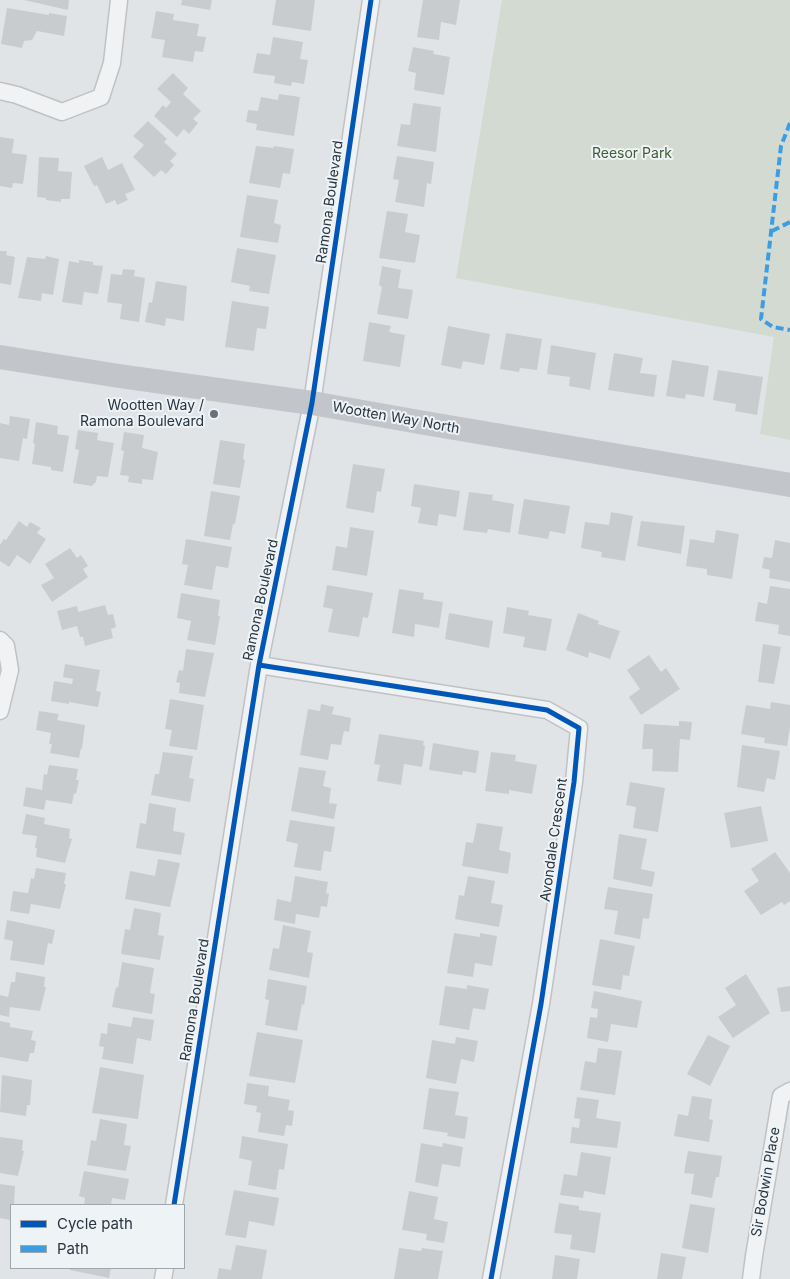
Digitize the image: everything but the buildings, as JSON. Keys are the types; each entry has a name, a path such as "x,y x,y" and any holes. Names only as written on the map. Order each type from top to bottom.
{"street":[{"path":"0,91 17,95 62,112 101,97 112,63 118,0"},
{"name":"Ramona Boulevard","path":"174,1204 260,665 312,403 372,0"},
{"name":"Wootten Way North","path":"0,358 312,403 790,485"},
{"path":"0,640 6,646 10,670 0,711"},
{"name":"Avondale Crescent","path":"260,665 547,710 579,728 574,782 541,1004 491,1279"},
{"name":"Sir Bodwin Place","path":"751,1279 781,1096 790,1091"}],"green space":[{"name":"Reesor Park","path":"502,0 790,0 790,440 760,434 774,337 456,278"}],"marked path":[{"path":"790,123 781,146 761,319 773,327 790,330"},
{"path":"772,231 790,222"}],"cycle path":[{"path":"174,1204 259,665 312,403 371,0"},
{"path":"259,665 547,710 579,728 574,782 541,1004 491,1279"}],"place":[{"name":"Wootten Way / Ramona Boulevard","path":"214,414"}]}
